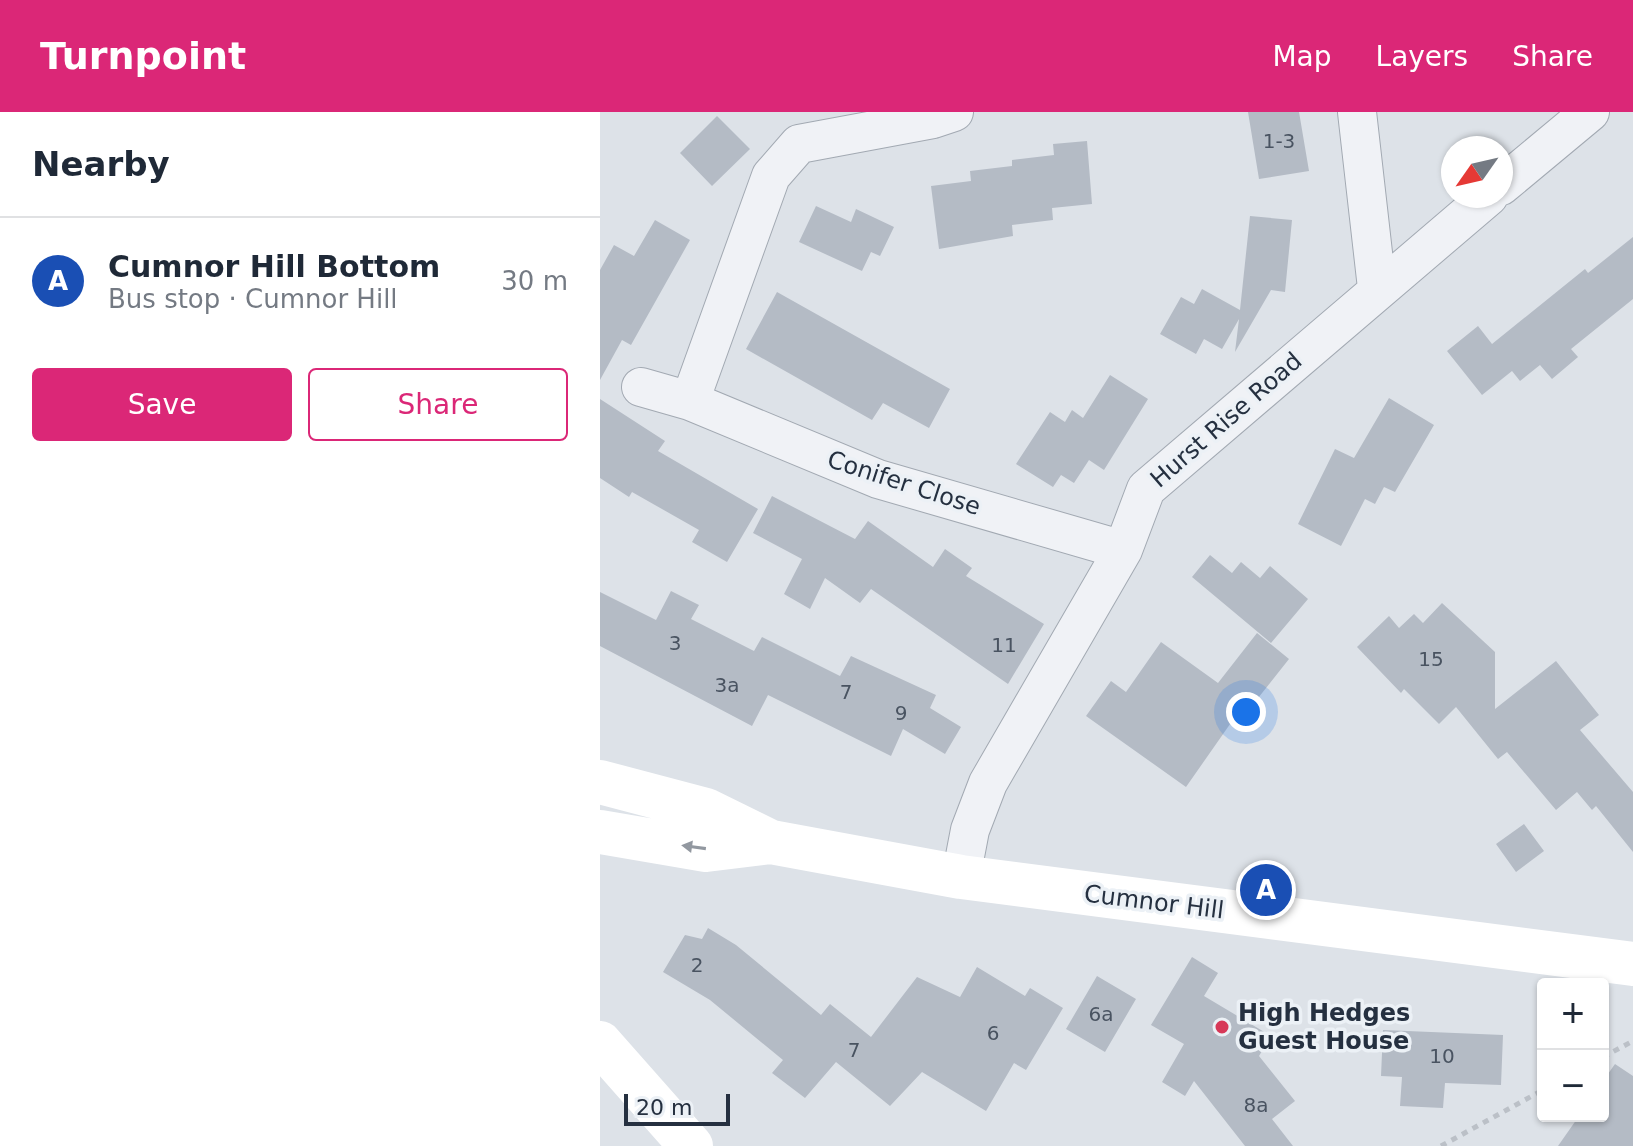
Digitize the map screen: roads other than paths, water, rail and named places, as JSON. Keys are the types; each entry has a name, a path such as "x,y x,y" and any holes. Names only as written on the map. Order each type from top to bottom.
{"street":[{"path":"690,401 771,176 799,144 933,119 954,112"},
{"path":"1357,112 1377,288"},
{"path":"1513,176 1590,112"},
{"name":"Hurst Rise Road","path":"961,877 970,830 988,783 1123,550 1146,489 1377,288 1474,208"},
{"name":"Conifer Close","path":"641,387 690,401 878,479 1123,550"},
{"name":"Cumnor Hill","path":"600,782 706,810 771,842 961,877 1633,964"},
{"name":"Cumnor Hill","path":"600,832 706,850 771,842"},
{"path":"600,1043 691,1146"}],"place":[{"name":"Cumnor Hill Bottom","path":"1266,890"},
{"name":"High Hedges Guest House","path":"1222,1027"}]}
